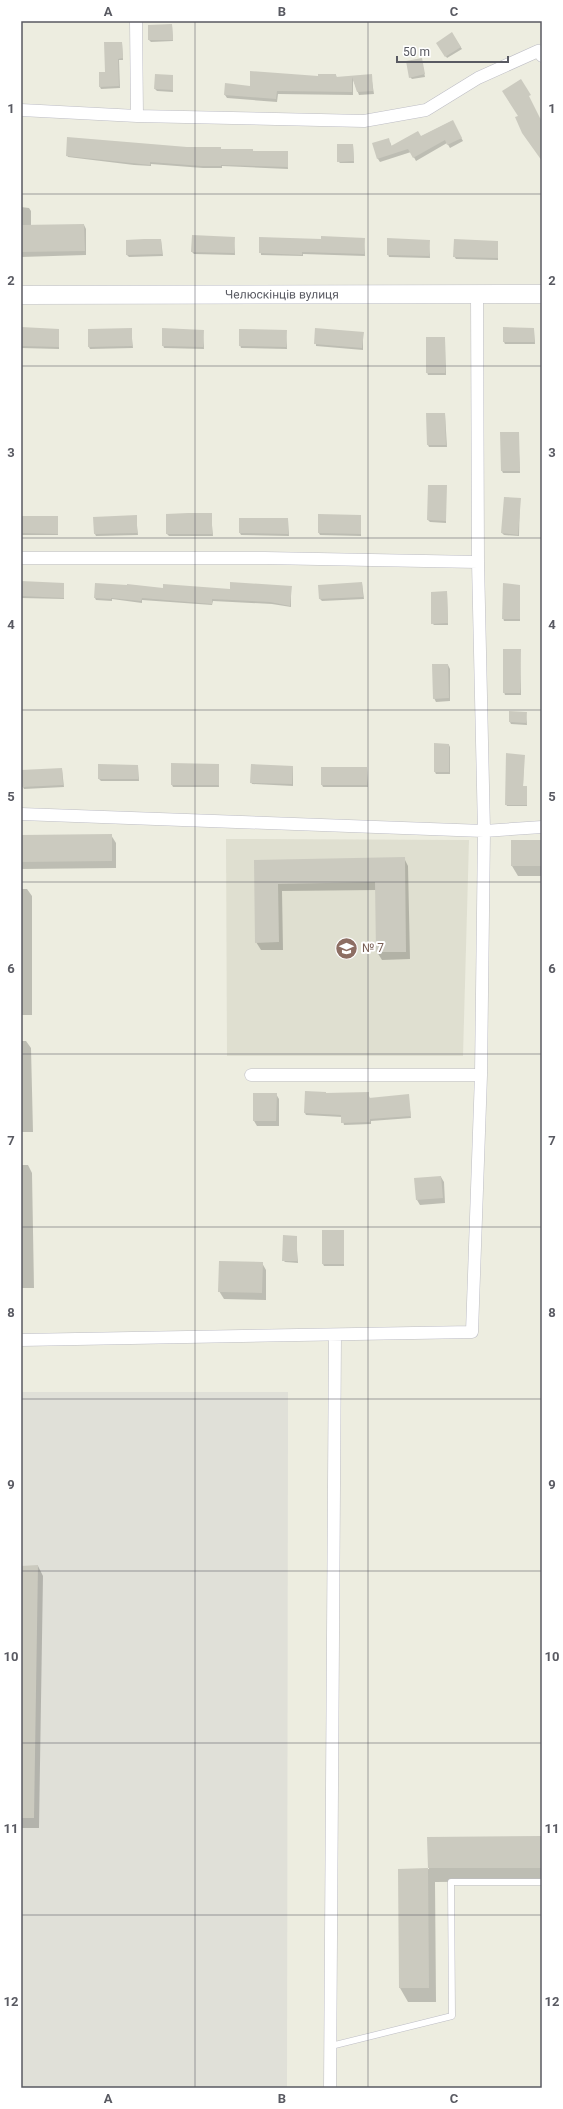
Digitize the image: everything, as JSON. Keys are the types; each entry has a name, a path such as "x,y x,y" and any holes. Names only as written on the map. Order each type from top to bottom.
{"main road":[{"name":"Челюскінців вулиця","path":"21,295 542,294"}],"street":[{"path":"136,21 137,116"},
{"path":"21,110 137,116 364,121 426,110 478,78 538,51 542,56"},
{"path":"21,1340 472,1332 481,1075 484,830 478,562 477,294"},
{"path":"21,558 265,558 478,562"},
{"path":"21,814 484,830 542,827"},
{"path":"252,1075 481,1075"},
{"path":"330,2088 335,1334"}],"lane":[{"path":"331,2046 452,2016 451,1882 542,1882"}],"shaded area":[{"name":"№ 7","path":"226,839 469,840 463,1056 227,1056"},
{"path":"21,1392 288,1392 287,2088 21,2088"}],"building":[{"path":"172,24 173,40 148,40 148,25"},
{"path":"452,32 461,47 445,57 436,43"},
{"path":"104,42 122,42 123,58 118,59 119,86 99,87 99,72 105,72"},
{"path":"422,58 425,74 409,78 406,61"},
{"path":"250,71 318,76 318,74 336,74 336,77 372,74 373,91 357,92 352,77 352,92 277,91 276,99 224,95 225,83 250,86"},
{"path":"155,74 173,75 173,90 154,89"},
{"path":"521,79 531,95 529,96 542,122 542,161 522,133 515,117 518,116 502,91"},
{"path":"453,120 462,138 447,145 445,140 413,158 408,149 377,159 372,143 389,138 391,146 418,131 421,136"},
{"path":"67,137 187,147 221,147 221,149 253,149 253,151 288,151 288,167 221,165 201,166 150,162 150,165 66,156"},
{"path":"337,144 353,144 354,161 337,162"},
{"path":"84,224 85,251 21,252 21,225"},
{"path":"192,235 235,237 234,253 191,252"},
{"path":"321,236 365,238 364,254 302,252 302,255 259,253 259,237 321,239"},
{"path":"387,238 430,240 429,256 387,255"},
{"path":"161,239 162,254 126,255 126,240"},
{"path":"454,239 498,241 498,258 453,257"},
{"path":"21,327 59,329 59,347 21,346"},
{"path":"503,327 534,328 534,342 503,342"},
{"path":"132,328 132,346 88,347 88,329"},
{"path":"162,328 204,330 203,347 162,346"},
{"path":"315,328 364,332 362,348 314,344"},
{"path":"239,329 287,330 286,347 239,346"},
{"path":"426,337 445,337 445,373 426,373"},
{"path":"426,413 445,413 446,445 427,445"},
{"path":"500,432 519,432 520,471 501,471"},
{"path":"428,485 447,485 446,521 427,520"},
{"path":"504,497 521,498 518,535 501,533"},
{"path":"212,513 212,534 166,534 166,514"},
{"path":"318,514 361,515 361,534 318,533"},
{"path":"137,515 137,533 94,534 93,517"},
{"path":"21,516 58,516 58,534 21,533"},
{"path":"239,518 288,518 288,534 239,533"},
{"path":"21,581 64,583 64,598 21,596"},
{"path":"230,582 292,586 290,606 270,602 212,599 212,604 142,598 141,601 94,598 95,583 127,584 163,588 163,584 230,589"},
{"path":"362,582 363,597 319,599 318,585"},
{"path":"503,583 520,585 520,619 502,619"},
{"path":"447,591 448,623 431,624 431,592"},
{"path":"503,649 521,649 520,693 503,693"},
{"path":"432,664 448,664 449,698 433,699"},
{"path":"509,711 527,712 526,723 509,722"},
{"path":"434,743 449,744 449,772 434,772"},
{"path":"506,753 525,755 523,786 527,786 527,805 505,805"},
{"path":"171,763 219,764 219,785 171,785"},
{"path":"98,764 138,765 138,779 98,779"},
{"path":"251,764 293,766 292,784 250,783"},
{"path":"321,767 367,767 367,785 321,785"},
{"path":"62,768 63,785 22,787 21,770"},
{"path":"112,834 112,861 21,862 21,835"},
{"path":"511,840 542,840 542,866 511,866"},
{"path":"405,857 406,952 376,952 375,882 278,884 279,942 255,943 254,860"},
{"path":"305,1091 326,1093 369,1092 369,1098 409,1094 411,1116 370,1119 370,1122 341,1123 341,1115 304,1113"},
{"path":"253,1093 277,1093 276,1121 253,1121"},
{"path":"441,1176 443,1198 416,1200 414,1178"},
{"path":"322,1230 344,1230 344,1264 322,1264"},
{"path":"283,1235 297,1236 297,1261 282,1261"},
{"path":"219,1261 263,1262 262,1293 218,1292"},
{"path":"38,1565 34,1818 21,1818 21,1566"},
{"path":"542,1836 542,1868 428,1868 427,1837"},
{"path":"428,1868 429,1988 399,1988 398,1869"}],"place":[{"name":"№ 7","path":"346,948"}]}
